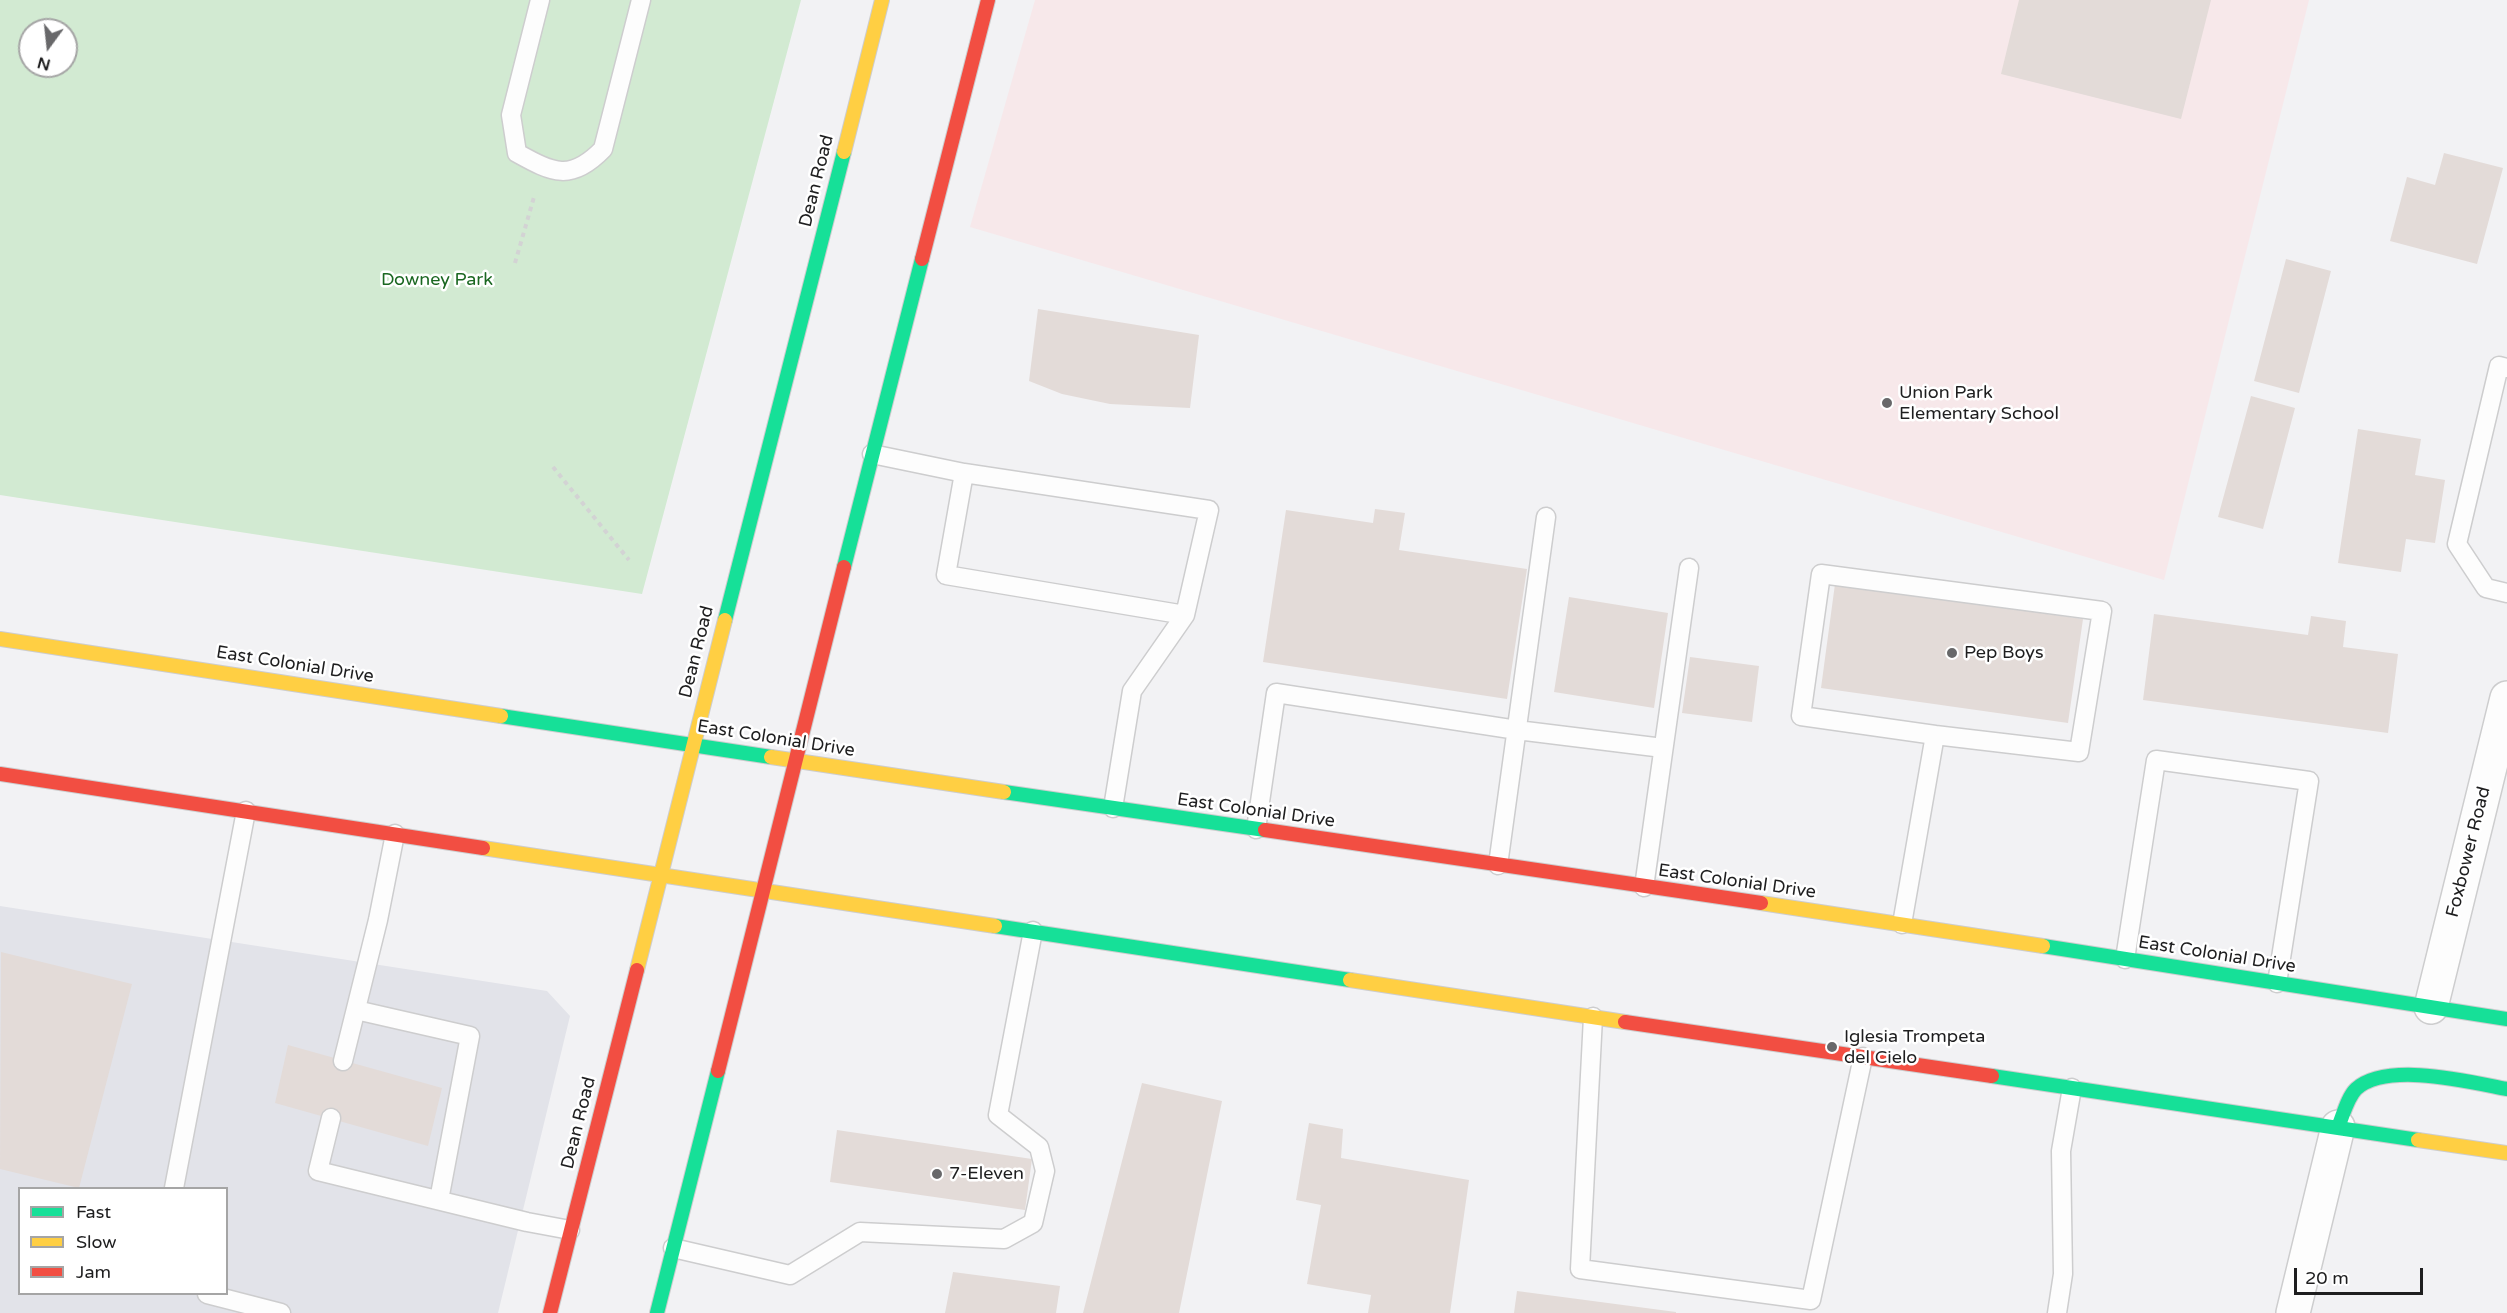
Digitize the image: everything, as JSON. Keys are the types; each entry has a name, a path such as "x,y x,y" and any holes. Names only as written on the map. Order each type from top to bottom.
{"main road":[{"name":"Dean Road","path":"550,1313 692,744 882,0"},
{"path":"657,1313 988,0"},
{"name":"East Colonial Drive","path":"0,639 1113,808 1902,924 2507,1018"},
{"path":"0,774 1593,1017 2507,1153"},
{"path":"2338,1127 2356,1089 2380,1076 2410,1075 2507,1089"}],"street":[{"name":"Foxbower Road","path":"2431,1007 2507,698"},
{"path":"2293,1313 2338,1127"}],"lane":[{"path":"540,0 511,115 517,153 542,167 566,172 591,162 603,149 641,0"},
{"path":"2507,368 2499,366 2457,544 2486,588 2507,593"},
{"path":"872,454 964,473 1209,510 1185,615 1131,691 1113,808"},
{"path":"964,473 946,575 1185,615"},
{"path":"1498,865 1546,517"},
{"path":"1644,887 1689,568"},
{"path":"1821,574 2103,611 2079,752 1935,735 1801,716 1821,574"},
{"path":"1256,829 1276,693 1517,730 1663,748"},
{"path":"1902,924 1935,735"},
{"path":"2125,959 2156,760 2309,781 2277,983"},
{"path":"174,1187 246,812"},
{"path":"343,1061 395,834"},
{"path":"673,1248 790,1275 860,1232 1004,1239 1033,1223 1045,1171 1039,1147 998,1115 1033,931"},
{"path":"356,1010 470,1036 439,1200"},
{"path":"1593,1017 1580,1269 1811,1300 1863,1057"},
{"path":"2057,1313 2063,1274 2061,1151 2072,1088"},
{"path":"331,1118 318,1171 570,1230"},
{"path":"214,1295 281,1313"}],"path":[{"path":"515,263 542,167"},
{"path":"553,467 629,560"}],"shaded area":[{"name":"Union Park Elementary School","path":"1035,0 2309,0 2164,580 970,227"},
{"path":"0,906 547,991 570,1016 498,1313 0,1313"}],"green space":[{"name":"Downey Park","path":"0,0 801,0 642,594 0,495"}],"building":[{"path":"2019,0 2211,0 2181,119 2001,74"},
{"path":"2444,153 2503,168 2477,264 2390,241 2407,177 2435,185"},
{"path":"2286,259 2331,271 2299,393 2254,381"},
{"path":"1038,309 1199,335 1190,408 1110,404 1062,394 1029,381"},
{"path":"2251,396 2295,408 2263,529 2218,517"},
{"path":"2358,429 2421,439 2415,475 2445,480 2435,543 2406,539 2401,572 2338,563"},
{"path":"1375,509 1405,513 1399,550 1527,569 1507,699 1263,662 1286,510 1373,523"},
{"name":"Pep Boys","path":"1835,584 2083,619 2068,723 1821,688"},
{"path":"1569,597 1668,613 1654,708 1554,692"},
{"path":"2154,614 2308,635 2311,616 2346,621 2343,647 2398,654 2388,733 2143,700"},
{"path":"1690,657 1759,666 1752,722 1682,713"},
{"path":"1,952 132,984 79,1187 0,1169"},
{"path":"288,1045 442,1088 428,1146 275,1103"},
{"path":"1142,1083 1222,1101 1179,1313 1083,1313"},
{"path":"1309,1123 1343,1129 1341,1158 1469,1180 1450,1313 1368,1313 1371,1295 1307,1284 1321,1205 1296,1200"},
{"path":"837,1130 1032,1159 1025,1210 830,1182"},
{"path":"953,1272 1060,1286 1056,1313 945,1313"},
{"path":"1517,1291 1676,1312 1676,1313 1514,1313"}],"traffic: fast":[{"path":"725,620 844,152"},
{"path":"844,567 922,259"},
{"path":"501,716 771,757"},
{"path":"1004,792 1265,830"},
{"path":"995,926 1350,980"},
{"path":"2043,946 2507,1019"},
{"path":"657,1313 718,1071"},
{"path":"1992,1076 2418,1140"},
{"path":"2338,1127 2356,1089 2370,1081 2387,1076 2429,1076 2507,1089"}],"traffic: slow":[{"path":"844,152 882,0"},
{"path":"637,970 725,620"},
{"path":"0,639 501,716"},
{"path":"771,757 1004,792"},
{"path":"483,848 995,926"},
{"path":"1761,903 2043,946"},
{"path":"1350,980 1625,1022"},
{"path":"2418,1140 2507,1153"}],"traffic: jam":[{"path":"922,259 988,0"},
{"path":"718,1071 844,567"},
{"path":"0,774 483,848"},
{"path":"1265,830 1761,903"},
{"path":"550,1313 637,970"},
{"path":"1625,1022 1992,1076"}],"place":[{"name":"Union Park Elementary School","path":"1887,403"},
{"name":"Pep Boys","path":"1952,653"},
{"name":"Iglesia Trompeta del Cielo","path":"1832,1047"},
{"name":"7-Eleven","path":"937,1174"}]}
